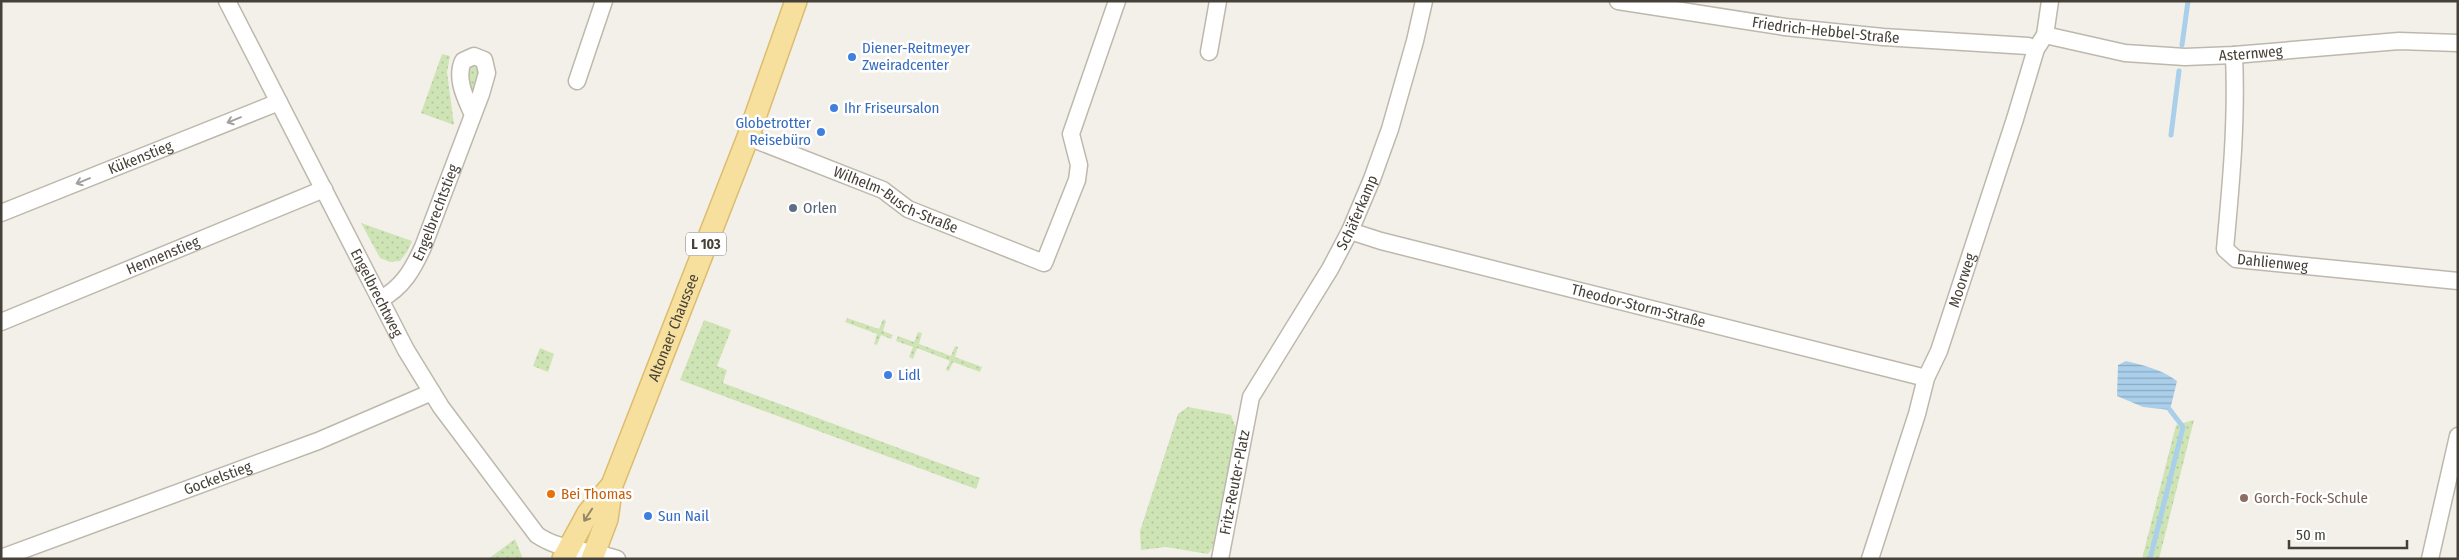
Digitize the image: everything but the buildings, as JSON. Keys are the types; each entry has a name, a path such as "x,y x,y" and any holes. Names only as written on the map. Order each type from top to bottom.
{"main road":[{"name":"Altonaer Chaussee","path":"593,556 607,519 612,485 748,137 796,1"},
{"name":"Altonaer Chaussee","path":"566,554 588,513 612,485"}],"street":[{"name":"Engelbrechtweg","path":"227,1 406,350 432,392 528,525 566,554 617,559"},
{"path":"577,81 604,1"},
{"name":"Wilhelm-Busch-Straße","path":"748,137 882,190 908,209 1044,263 1077,180 1079,165 1071,134 1117,1"},
{"path":"1209,52 1218,1"},
{"name":"Schäferkamp","path":"1248,408 1256,388 1318,290 1350,231 1372,179 1393,120 1424,1"},
{"name":"Friedrich-Hebbel-Straße","path":"1618,1 1785,27 1883,37 2028,46 2040,42"},
{"name":"Moorweg","path":"1870,559 1917,414 1926,378 1942,341 2040,42 2050,1"},
{"name":"Asternweg","path":"2040,42 2125,53 2185,57 2234,56 2399,41 2458,43"},
{"name":"Dahlienweg","path":"2234,56 2237,105 2225,250 2236,259 2458,281"},
{"name":"Kükenstieg","path":"1,213 279,102"},
{"name":"Engelbrechtstieg","path":"381,299 400,286 413,268 473,115"},
{"name":"Hennenstieg","path":"1,322 324,189"},
{"name":"Theodor-Storm-Straße","path":"1350,231 1400,246 1926,378"},
{"name":"Gockelstieg","path":"1,558 318,440 432,392"},
{"name":"Fritz-Reuter-Platz","path":"1220,559 1248,408"},
{"path":"2430,559 2458,436"}],"green space":[{"path":"442,54 450,56 447,72 454,125 421,113"},
{"path":"473,64 481,67 473,95 468,91 469,68"},
{"path":"361,223 412,241 400,261 390,262 380,258"},
{"path":"847,318 879,329 883,319 886,321 883,331 893,335 891,339 881,335 877,345 874,344 877,334 845,322"},
{"path":"704,320 731,330 717,366 727,370 723,383 980,478 976,489 680,380"},
{"path":"918,332 922,333 919,344 951,356 955,346 958,347 955,357 982,367 980,372 953,362 949,371 946,370 950,361 917,348 913,359 909,357 913,347 896,341 898,336 914,342"},
{"path":"540,348 554,354 548,372 533,366"},
{"path":"1188,407 1231,415 1236,428 1213,547 1208,554 1166,547 1141,550 1140,531 1178,414"},
{"path":"2194,420 2159,559 2142,559 2176,425"},
{"path":"515,539 523,559 488,559"}],"water":[{"path":"2126,361 2159,371 2177,381 2170,410 2143,407 2117,396 2118,365"}],"waterway":[{"path":"2182,45 2188,1"},
{"path":"2171,135 2179,71"},
{"path":"2150,559 2183,427 2170,410"}],"place":[{"name":"Diener-Reitmeyer Zweiradcenter","path":"852,57"},
{"name":"Ihr Friseursalon","path":"834,108"},
{"name":"Globetrotter Reisebüro","path":"821,132"},
{"name":"Orlen","path":"793,208"},
{"name":"Lidl","path":"888,375"},
{"name":"Bei Thomas","path":"551,494"},
{"name":"Gorch-Fock-Schule","path":"2244,498"},
{"name":"Sun Nail","path":"648,516"}]}
